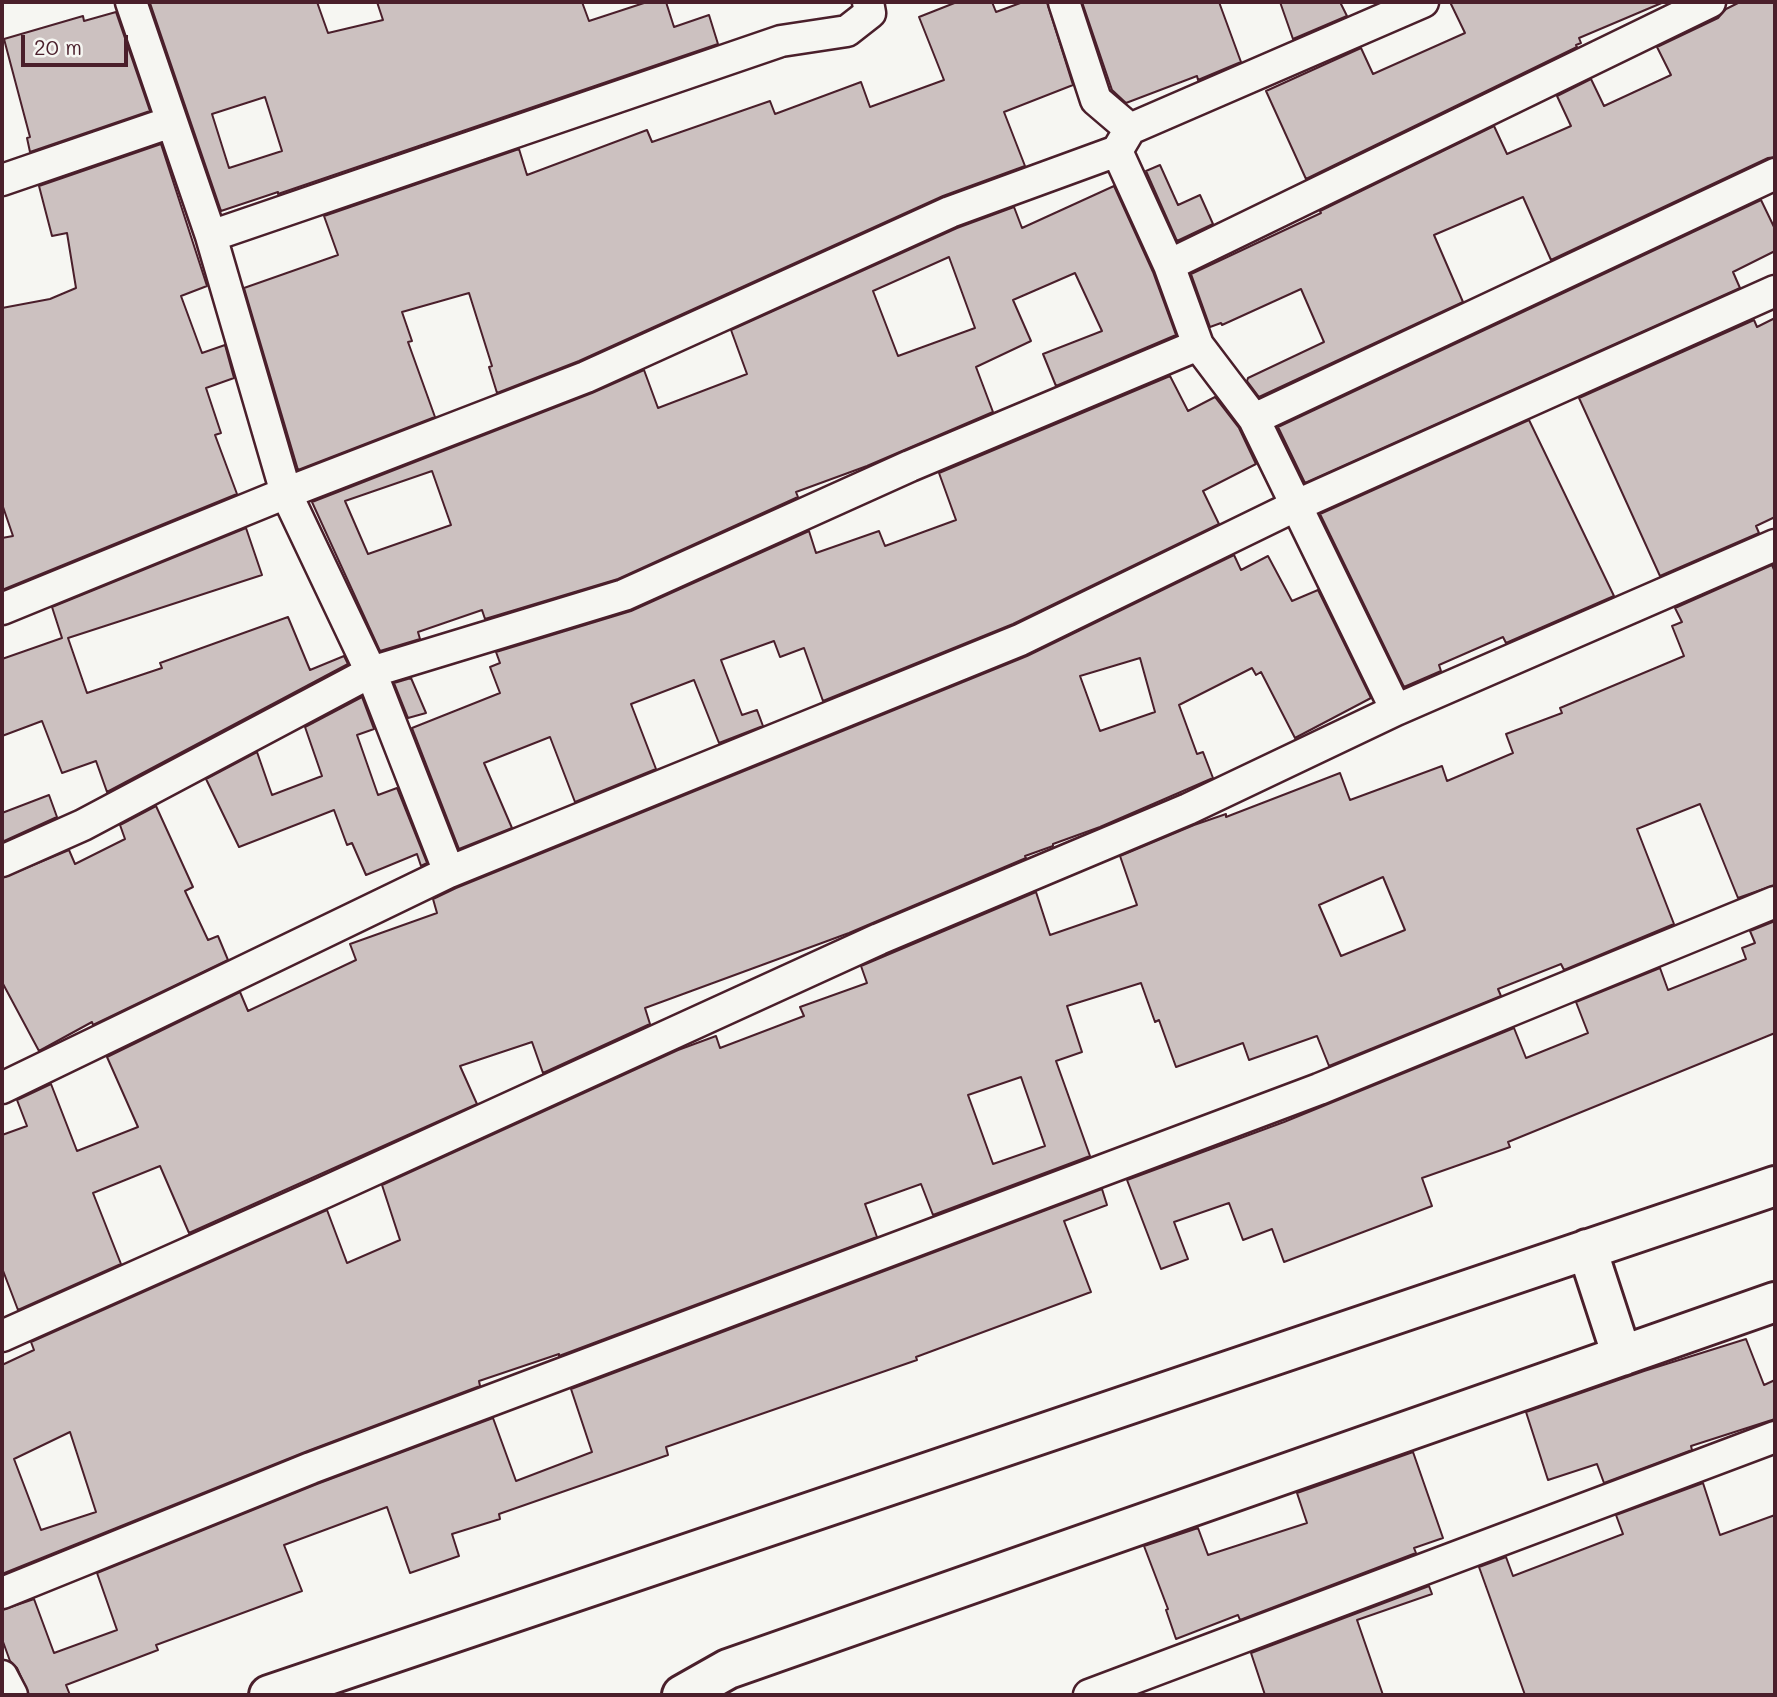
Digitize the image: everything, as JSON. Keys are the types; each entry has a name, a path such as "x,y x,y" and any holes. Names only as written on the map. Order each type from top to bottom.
{"street":[{"path":"131,2 211,236 286,493 371,672 449,872"},
{"path":"211,236 781,41 847,31 870,13 868,2"},
{"path":"1064,2 1096,100 1123,140 1198,345 1254,419 1396,710"},
{"path":"2,610 286,493 586,377 950,212 1123,140 1423,2"},
{"path":"1169,265 1710,2"},
{"path":"2,180 171,122"},
{"path":"1254,419 1775,174"},
{"path":"2,1088 449,872 1020,640 1296,506 1775,291"},
{"path":"2,862 83,825 371,672 624,595 910,466 1198,345"},
{"path":"2,1336 324,1193 878,939 1188,809 1396,710 1775,545"},
{"path":"2,1593 311,1468 1319,1089 1775,901"},
{"path":"270,1695 1775,1186"},
{"path":"1587,1250 1622,1356"},
{"path":"682,1695 728,1669 1775,1302"},
{"path":"1088,1695 1110,1689 1775,1437"},
{"path":"2,1676 12,1695"}],"building":[{"path":"317,2 328,33 383,20 377,2 582,2 589,21 647,2 666,2 674,27 709,15 718,44 221,211 150,3","holes":["265,97 282,151 229,168 212,114"]},
{"path":"957,2 992,2 996,12 1023,2 1047,2 1073,85 1004,112 1025,166 943,196 579,361 497,393 489,367 492,366 469,293 402,312 412,341 408,342 435,417 298,470 244,288 338,255 324,216 519,149 527,175 647,130 652,142 770,101 775,114 861,82 870,107 944,80 919,17"},
{"path":"1082,2 1219,2 1241,62 1198,80 1197,76 1126,103 1112,90"},
{"path":"1280,2 1340,2 1347,16 1293,39"},
{"path":"1450,2 1664,2 1579,38 1581,43 1576,45 1577,47 1306,179 1266,91 1361,48 1373,74 1465,33"},
{"path":"1740,2 1775,2 1775,157 1551,260 1523,197 1434,235 1463,302 1259,397 1247,381 1248,378 1324,342 1301,289 1222,325 1221,323 1210,327 1191,274 1321,213 1320,211 1494,126 1507,154 1571,126 1557,96 1591,79 1604,106 1671,75 1657,47 1718,18 1726,9"},
{"path":"116,12 150,111 30,152 27,138 30,137 4,39 83,16 84,21"},
{"path":"161,144 207,286 181,296 202,353 225,345 234,378 206,388 221,433 215,435 237,494 2,590 2,538 13,536 2,504 2,308 50,299 76,288 67,233 52,236 39,186"},
{"path":"1160,165 1178,205 1200,195 1213,224 1177,241 1146,171"},
{"path":"1114,186 1153,272 1176,335 1056,386 1043,354 1102,331 1075,273 1013,300 1031,341 976,367 993,412 867,466 796,492 798,497 618,579 485,619 482,610 418,632 420,639 380,651 312,502 592,393 644,370 658,408 747,374 731,330 957,228 1014,207 1022,228","holes":["949,257 975,328 898,356 873,291","432,471 451,525 368,554 345,501"]},
{"path":"1761,200 1775,229 1775,251 1733,272 1740,288 1305,483 1278,427"},
{"path":"1775,318 1775,517 1756,526 1759,533 1660,576 1579,398 1754,320 1757,327"},
{"path":"1170,376 1188,411 1215,397 1239,428 1256,464 1203,491 1219,524 1013,624 823,701 804,648 780,657 774,641 721,660 742,715 757,710 763,726 719,743 694,680 631,704 656,769 575,802 550,737 484,763 512,828 459,849 412,728 500,693 490,667 500,663 496,652 631,611 809,531 816,553 879,531 885,546 956,520 939,473"},
{"path":"1529,420 1614,596 1506,643 1503,637 1439,665 1441,671 1404,687 1320,514"},
{"path":"246,528 262,575 68,638 87,693 162,668 160,663 288,617 310,670 344,656 348,664 107,792 96,761 62,773 42,721 2,736 2,659 62,638 52,607"},
{"path":"1234,555 1241,570 1268,556 1292,601 1318,590 1371,698 1295,738 1261,672 1256,675 1252,668 1179,705 1197,754 1203,752 1213,778 849,933 645,1008 650,1024 543,1073 532,1042 460,1066 477,1104 189,1233 160,1166 93,1193 121,1264 18,1310 2,1268 2,1135 27,1126 17,1100 51,1084 77,1151 138,1127 107,1057 240,992 248,1011 356,960 350,944 437,913 433,899 456,888 1027,656","holes":["1140,658 1155,712 1100,731 1080,676"]},
{"path":"1772,565 1775,572 1775,885 1738,898 1700,804 1637,829 1674,924 1564,970 1561,964 1498,989 1501,996 1329,1066 1317,1036 1249,1060 1243,1043 1176,1067 1159,1020 1155,1022 1141,983 1067,1006 1082,1052 1056,1061 1090,1156 933,1215 921,1184 865,1204 877,1237 559,1356 479,1381 480,1386 305,1452 2,1574 2,1365 34,1350 31,1342 327,1210 347,1263 400,1240 382,1185 678,1050 716,1036 720,1048 804,1016 800,1007 867,983 861,966 1036,892 1050,935 1137,905 1120,856 1194,825 1226,814 1226,817 1340,773 1350,800 1442,766 1447,781 1513,753 1506,734 1562,713 1560,708 1684,656 1672,626 1682,622 1675,608","holes":["1383,877 1405,930 1341,956 1319,905","1021,1077 1045,1146 993,1164 968,1095","70,1432 96,1512 41,1530 14,1459"]},
{"path":"411,678 426,713 408,718 394,683"},
{"path":"362,697 374,729 357,735 378,795 397,788 427,863 421,866 417,854 366,875 352,843 347,845 334,810 239,847 206,779 257,752 272,795 322,776 305,727"},
{"path":"49,795 57,817 2,842 2,813"},
{"path":"156,806 193,887 185,891 208,940 218,936 228,960 93,1025 92,1022 39,1051 2,982 2,878 69,850 75,864 125,839 120,825"},
{"path":"1775,921 1775,1033 1508,1142 1510,1147 1422,1178 1432,1206 1284,1262 1272,1229 1243,1240 1229,1203 1174,1222 1188,1259 1161,1269 1127,1180 1284,1122 1514,1028 1526,1058 1588,1033 1576,1002 1660,968 1668,990 1746,959 1742,948 1755,943 1750,931"},
{"path":"1102,1189 1107,1205 1064,1221 1091,1292 916,1357 917,1360 666,1447 668,1455 499,1514 500,1519 452,1534 459,1556 410,1573 387,1507 284,1545 302,1591 156,1645 158,1650 66,1685 70,1695 29,1695 17,1668 10,1661 2,1639 2,1610 34,1599 54,1653 117,1630 97,1573 317,1484 493,1418 516,1481 592,1452 571,1389"},
{"path":"1746,1339 1764,1385 1775,1380 1775,1419 1691,1446 1692,1450 1604,1483 1597,1464 1548,1480 1526,1412"},
{"path":"1413,1452 1443,1538 1414,1548 1416,1553 1240,1620 1238,1615 1176,1639 1166,1610 1168,1609 1144,1546 1198,1528 1208,1555 1307,1523 1297,1493"},
{"path":"1703,1483 1720,1535 1775,1515 1775,1695 1525,1695 1479,1567 1506,1557 1513,1576 1623,1534 1616,1515"},
{"path":"1429,1586 1432,1594 1357,1620 1383,1695 1265,1695 1251,1653"}]}
